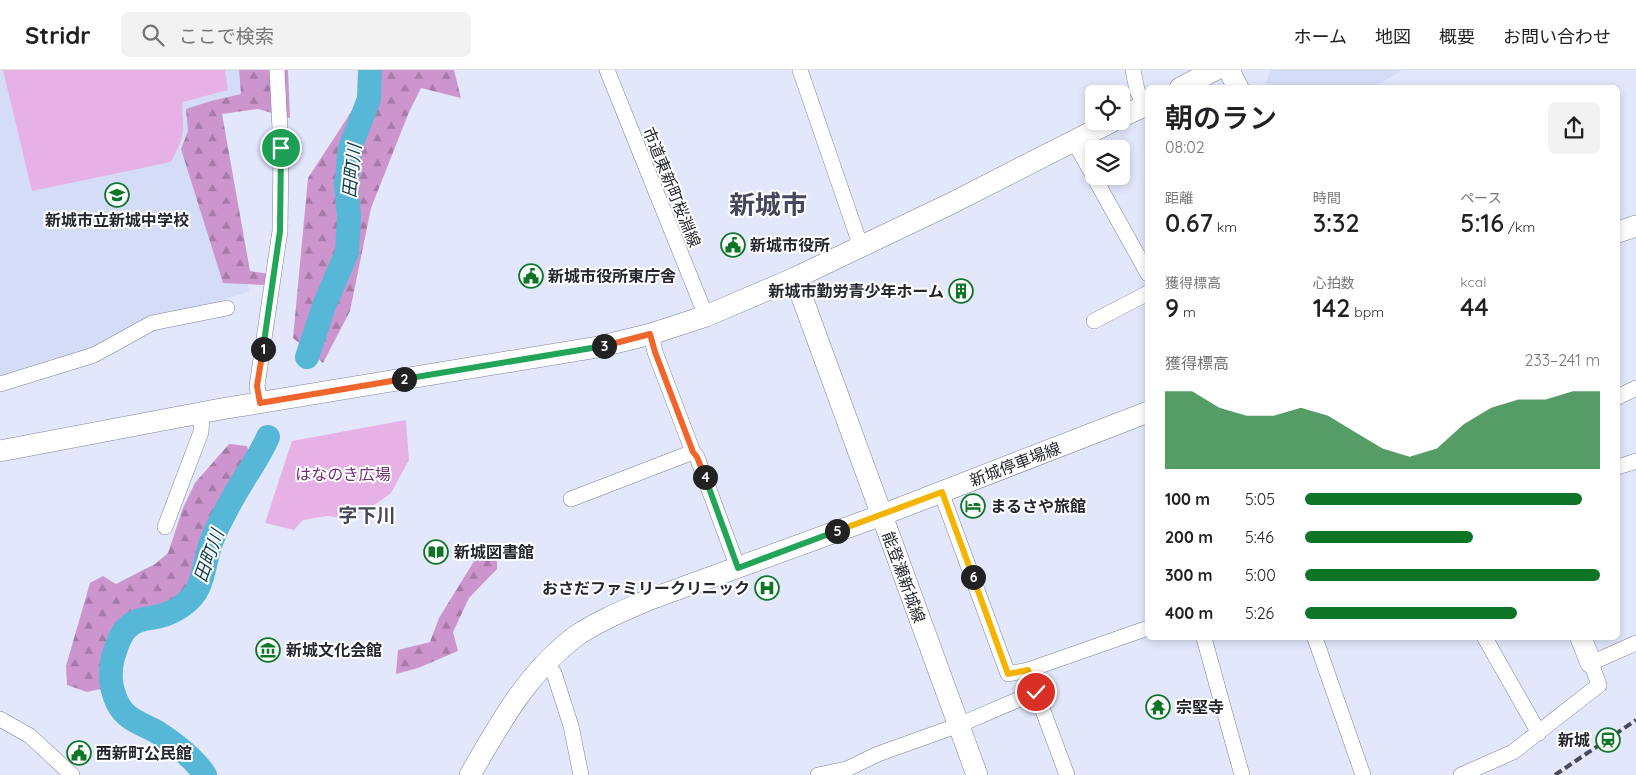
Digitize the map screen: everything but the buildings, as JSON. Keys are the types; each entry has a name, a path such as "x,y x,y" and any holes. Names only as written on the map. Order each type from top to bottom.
{"street":[{"path":"260,403 257,386 280,231 281,148 277,70"},
{"name":"市道東新町桜淵線","path":"607,70 706,316"},
{"path":"800,70 861,247"},
{"path":"1133,70 1137,90 1145,103"},
{"path":"1186,85 1215,70"},
{"path":"1229,70 1236,85"},
{"path":"1130,113 1145,105"},
{"path":"0,451 202,413 598,347 650,334 706,316 795,278 1095,130"},
{"path":"1074,141 1145,269"},
{"path":"1620,231 1636,226"},
{"path":"795,278 882,515"},
{"path":"1094,321 1145,295"},
{"path":"0,384 94,355 152,323 227,308"},
{"path":"650,334 655,352 693,452 697,457 738,568"},
{"path":"1620,396 1636,388"},
{"path":"165,527 201,432 202,413"},
{"name":"新城停車場線","path":"882,515 1145,413"},
{"path":"571,499 693,452"},
{"path":"1620,467 1636,461"},
{"path":"942,492 1008,674 1028,670 1145,629"},
{"name":"能登瀬新城線","path":"470,775 518,696 545,664 576,637 615,614 648,600 882,515 977,775"},
{"path":"1205,640 1242,775"},
{"path":"1316,640 1363,775"},
{"path":"1486,640 1539,733"},
{"path":"1461,775 1513,752 1600,685 1582,640"},
{"path":"1591,664 1636,643"},
{"path":"545,664 554,673 571,726 581,775"},
{"path":"1028,670 1067,775"},
{"path":"818,775 847,768 878,754 959,725 1036,692"},
{"path":"0,720 30,736 67,774"}],"shaded area":[{"name":"新城市立新城中学校","path":"0,70 239,70 241,94 220,99 249,292 145,323 97,347 0,376"},
{"path":"1271,70 1403,70 1377,85 1267,85"}],"green space":[{"path":"3,70 225,70 228,90 183,102 182,135 171,162 32,191"},
{"path":"239,70 288,70 290,118 258,109 222,114 250,271 269,274 265,285 223,283 181,149 188,131 186,109 241,94"},
{"path":"358,70 454,70 461,98 421,88 409,112 371,208 350,311 323,363 293,338 308,178 359,100"},
{"name":"はなのき広場","path":"406,420 409,460 391,493 369,509 344,518 327,516 303,520 294,530 265,523 292,441"},
{"path":"229,444 247,446 251,461 234,500 208,548 197,587 177,605 144,615 124,626 102,668 101,689 87,692 67,685 66,666 90,583 103,576 116,584 155,564 168,553 183,508 195,483"},
{"path":"497,546 497,569 469,598 453,632 458,651 418,668 396,674 398,650 430,642 439,618 476,558"}],"waterway":[{"name":"田町川","path":"307,357 324,306 347,252 349,216 346,185 350,148 369,99 370,70"},
{"name":"田町川","path":"205,775 177,746 157,732 130,718 121,709 112,687 113,657 122,634 128,627 139,620 171,612 182,606 195,593 217,529 268,437"}],"railway":[{"path":"1555,775 1636,720"}],"place":[{"name":"新城市立新城中学校","path":"117,195"},
{"name":"新城市役所","path":"733,245"},
{"name":"新城市役所東庁舎","path":"531,276"},
{"name":"新城市勤労青少年ホーム","path":"961,291"},
{"name":"まるさや旅館","path":"973,506"},
{"name":"新城図書館","path":"436,552"},
{"name":"おさだファミリークリニック","path":"767,588"},
{"name":"新城文化会館","path":"268,650"},
{"name":"宗堅寺","path":"1158,707"},
{"name":"新城","path":"1608,740"},
{"name":"西新町公民館","path":"79,753"}],"district":[{"name":"新城市","path":"768,205"},
{"name":"字下川","path":"367,515"}],"route":[{"path":"281,148 280,231 257,386 260,403 598,347 650,334 655,352 693,452 697,457 738,568 942,492 1008,674 1028,670 1036,692"}]}
